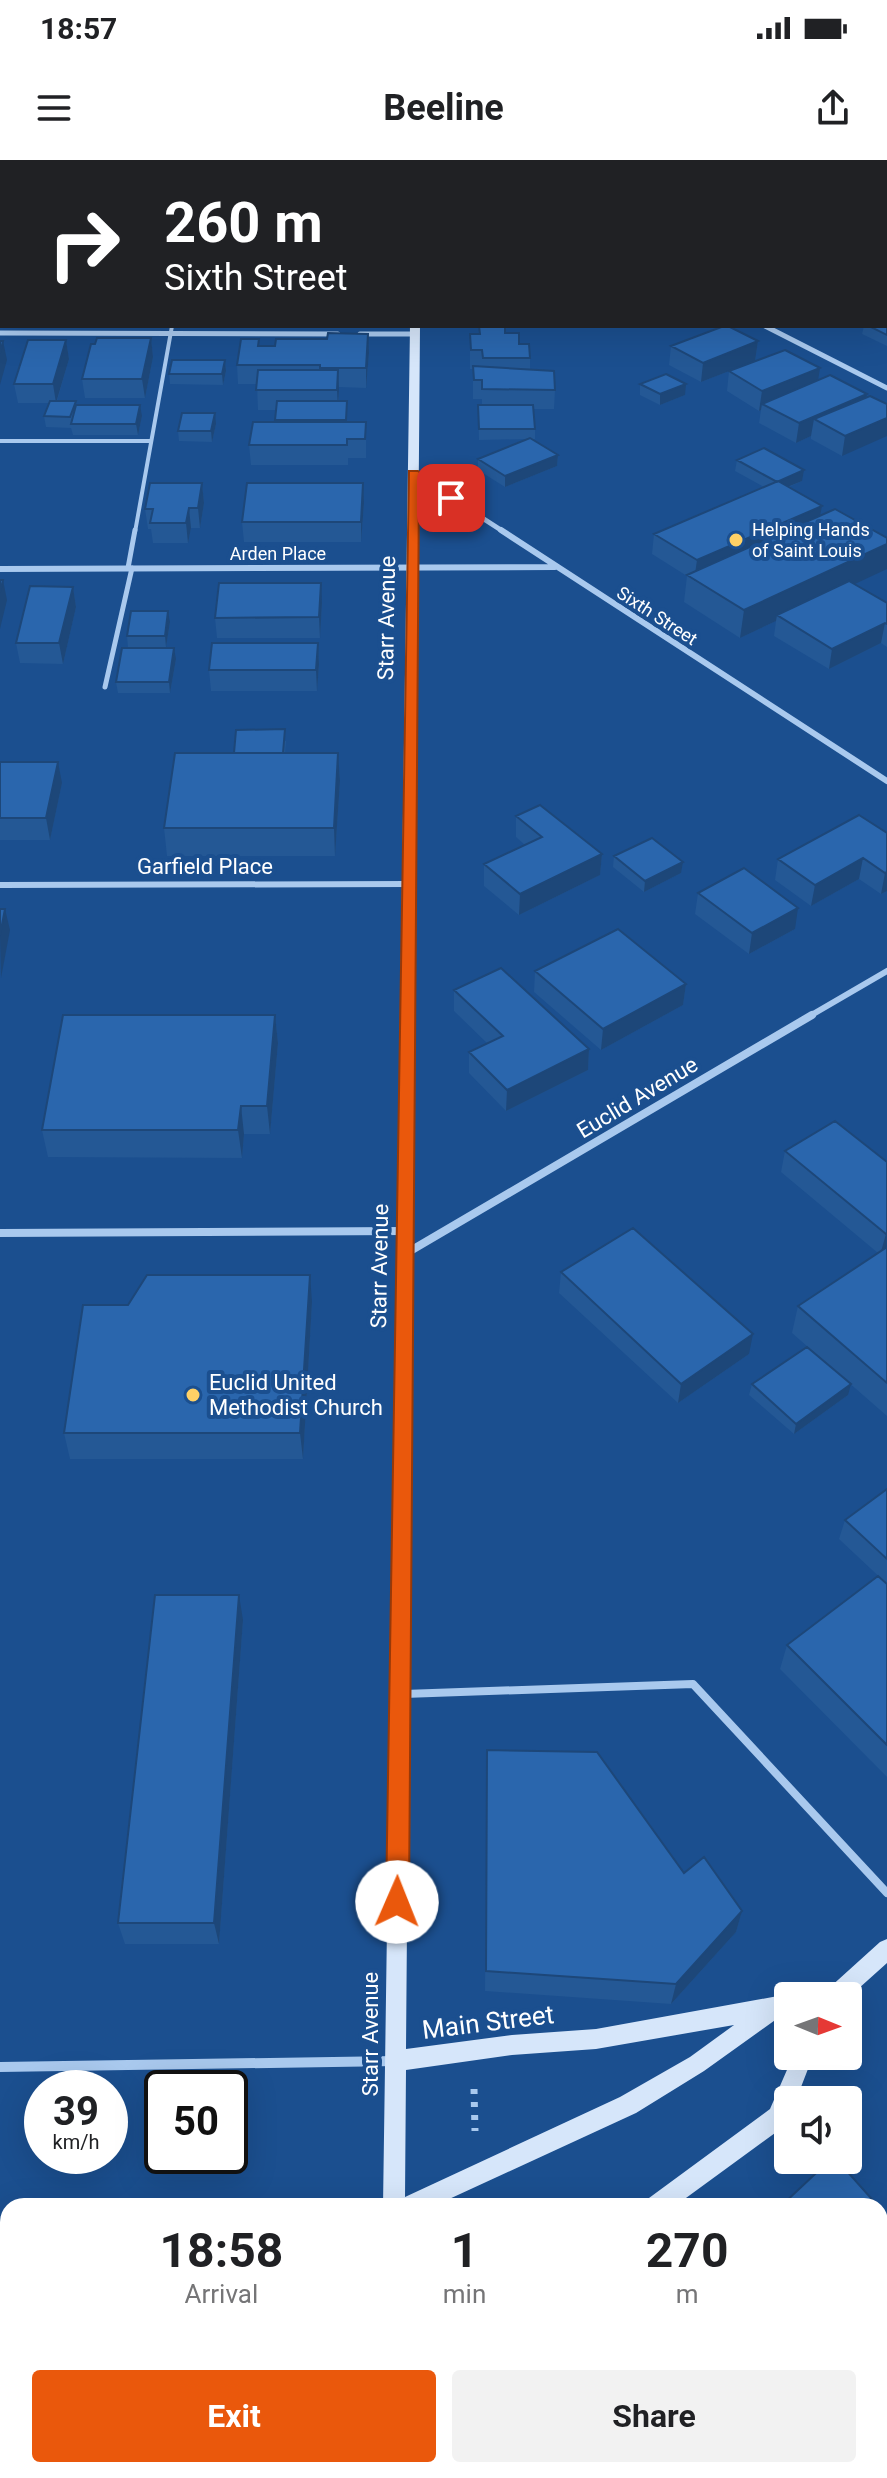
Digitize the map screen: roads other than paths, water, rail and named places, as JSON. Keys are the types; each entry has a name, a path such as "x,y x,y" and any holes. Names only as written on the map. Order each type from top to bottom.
{"main road":[{"name":"Starr Avenue","path":"394,2198 415,330"},
{"path":"850,1982 887,1949"},
{"name":"Main Street","path":"396,2061 512,2045 596,2039 774,2008"},
{"path":"427,2198 628,2105 697,2064 774,2012"},
{"path":"671,2198 778,2117 797,2070"}],"street":[{"path":"769,328 887,388"},
{"path":"0,333 415,330"},
{"name":"Sixth Street","path":"414,474 887,781"},
{"name":"Arden Place","path":"0,569 556,567"},
{"name":"Garfield Place","path":"0,885 409,884"},
{"name":"Euclid Avenue","path":"405,1255 887,971"},
{"path":"0,1233 406,1231"},
{"name":"Main Street","path":"0,2067 396,2061"}],"lane":[{"path":"105,687 130,568 172,328"},
{"path":"0,441 151,441"},
{"path":"400,1694 693,1684 887,1893"}],"place":[{"name":"Helping Hands of Saint Louis","path":"736,540"},
{"name":"Euclid United Methodist Church","path":"193,1395"}]}
